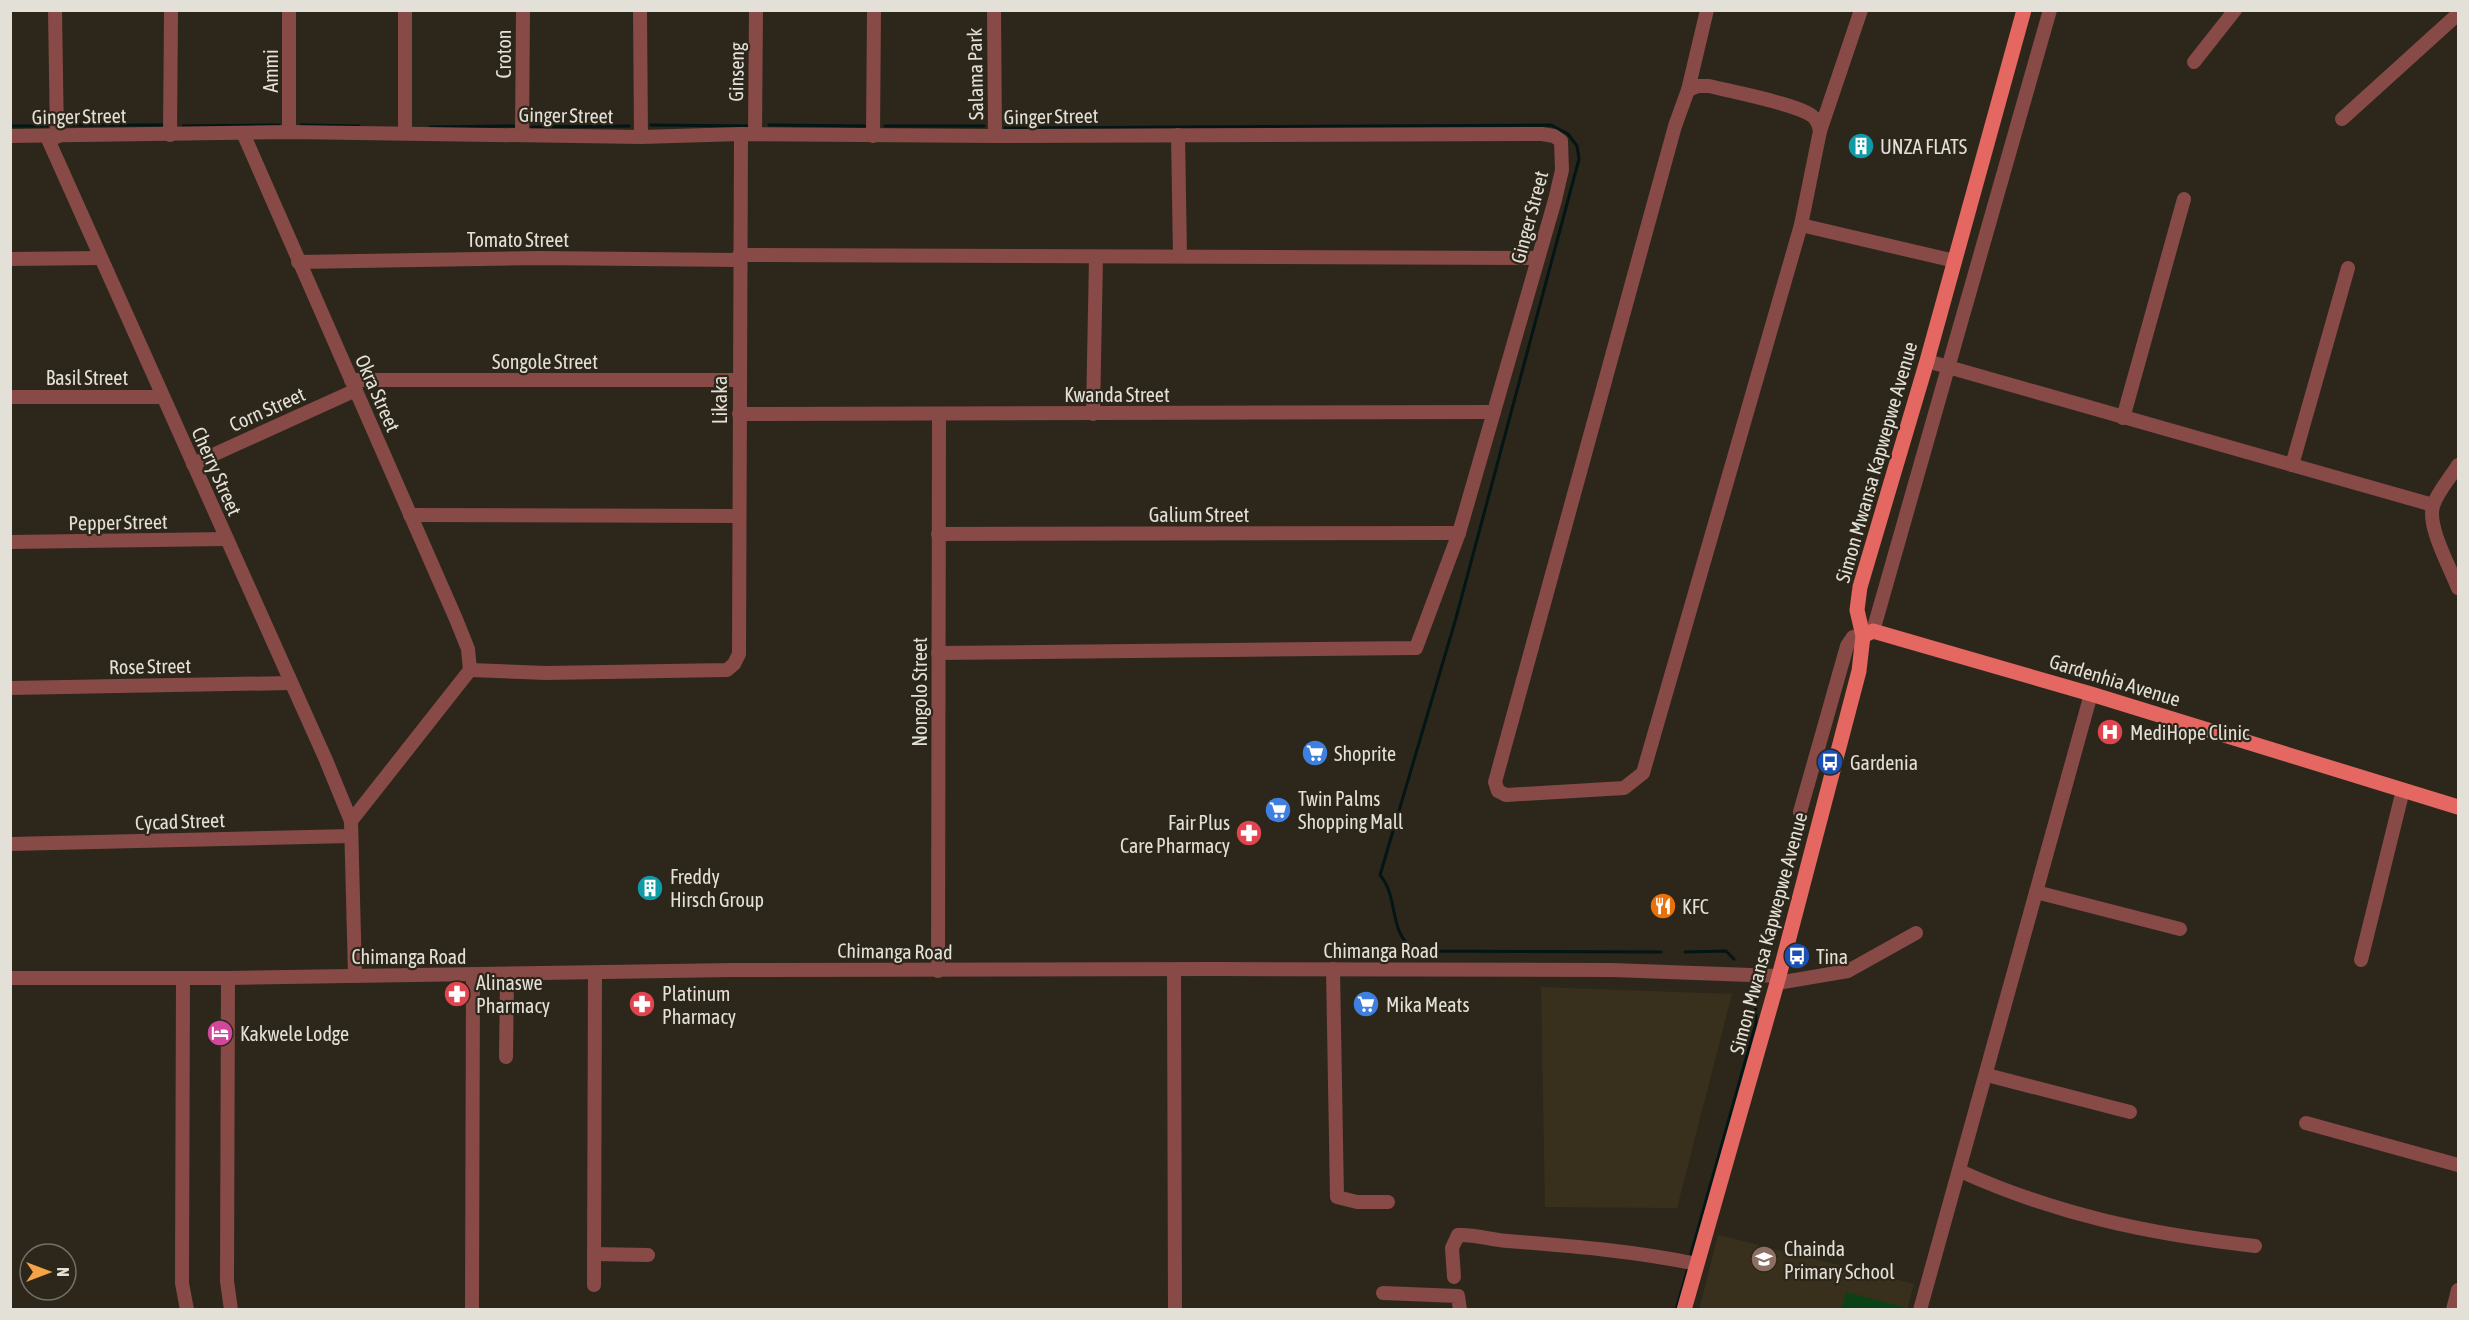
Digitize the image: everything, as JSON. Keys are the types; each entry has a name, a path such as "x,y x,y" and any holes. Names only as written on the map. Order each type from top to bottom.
{"main road":[{"name":"Simon Mwansa Kapwepwe Avenue","path":"1684,1310 1778,980 1859,672 1868,633 1857,610 1860,587 1927,361 2023,14"},
{"name":"Gardenhia Avenue","path":"1868,633 2091,694 2458,807"}],"street":[{"path":"52,137 55,10"},
{"path":"170,135 171,10"},
{"name":"Ammi","path":"289,10 289,132"},
{"path":"405,10 405,133"},
{"name":"Croton","path":"522,133 523,10"},
{"path":"640,10 641,136"},
{"name":"Ginseng","path":"748,134 756,10"},
{"path":"873,136 874,10"},
{"name":"Salama Park","path":"994,10 995,136"},
{"path":"1707,10 1688,90 1675,126 1540,610 1495,782 1498,791 1506,795 1624,788 1643,773 1801,225 1820,131 1861,10"},
{"path":"1800,812 1847,645 1852,637 1868,633 2050,10"},
{"path":"2194,62 2235,10"},
{"path":"2023,14 2046,25"},
{"path":"2342,119 2458,14"},
{"path":"1688,90 1698,86 1709,86 1797,110 1811,115 1818,122 1820,131"},
{"name":"Ginger Street","path":"10,136 289,132 641,136 1542,134 1554,136 1561,141 1562,170 1494,412 1459,533 1416,648 938,653"},
{"name":"Okra Street","path":"243,133 456,619 468,649 470,670"},
{"name":"Likaka","path":"470,670 546,673 727,670 734,664 739,654 739,257 748,134"},
{"path":"1178,135 1180,256"},
{"name":"Cherry Street","path":"52,137 101,258 351,821"},
{"path":"2123,418 2184,199"},
{"path":"1801,225 1955,261"},
{"name":"Tomato Street","path":"298,262 739,257 1538,258"},
{"path":"1093,414 1096,257"},
{"path":"10,259 101,258"},
{"path":"2292,465 2348,268"},
{"path":"1927,361 2433,505"},
{"name":"Songole Street","path":"354,385 739,380"},
{"name":"Corn Street","path":"193,464 354,385"},
{"name":"Basil Street","path":"10,397 163,397"},
{"name":"Kwanda Street","path":"739,414 1494,412"},
{"name":"Nongolo Street","path":"938,971 939,414"},
{"path":"2458,465 2433,505 2436,532 2458,588"},
{"path":"410,515 738,516"},
{"name":"Galium Street","path":"939,534 1459,533"},
{"name":"Pepper Street","path":"10,542 226,539"},
{"path":"355,975 351,821 470,670"},
{"name":"Rose Street","path":"10,688 291,683"},
{"path":"1920,1310 2091,694"},
{"path":"2361,960 2403,790"},
{"name":"Cycad Street","path":"10,844 351,836"},
{"path":"2036,892 2180,929"},
{"name":"Chimanga Road","path":"10,978 473,976 819,969 938,971 1333,969 1612,970 1778,980 1848,971 1916,933"},
{"path":"1333,969 1337,1197 1357,1202 1388,1202"},
{"path":"1174,970 1175,1310"},
{"path":"594,1285 595,973"},
{"path":"506,1057 507,975"},
{"path":"472,1310 473,976"},
{"path":"183,978 182,1283 187,1310"},
{"path":"228,978 227,1281 231,1310"},
{"path":"1987,1075 2130,1112"},
{"path":"2306,1123 2458,1164"},
{"path":"1959,1171 1999,1189 2126,1228 2255,1246"},
{"path":"1454,1277 1452,1248 1458,1235 1489,1240 1633,1252 1696,1264"},
{"path":"594,1254 648,1255"},
{"path":"2453,1310 2458,1290"},
{"path":"1383,1293 1458,1296 1460,1310"}],"shaded area":[{"path":"1541,987 1732,994 1677,1208 1545,1207"},
{"name":"Chainda Primary School","path":"1718,1235 1914,1284 1907,1309 1699,1310"}],"green space":[{"path":"1846,1292 1904,1307 1903,1309 1841,1309"}],"waterway":[{"path":"66,125 164,125"},
{"path":"183,126 279,125"},
{"path":"301,125 359,126"},
{"path":"651,125 748,126"},
{"path":"769,125 865,126"},
{"path":"1005,128 1551,125 1568,134 1577,146 1579,159 1456,618 1380,875 1390,894 1401,934 1406,943 1415,951 1661,952"},
{"path":"10,126 47,126"},
{"path":"430,127 515,126"},
{"path":"532,127 629,126"},
{"path":"885,126 984,126"},
{"path":"1685,952 1726,951 1734,959"},
{"path":"1691,1254 1756,1023 1755,990"},
{"path":"1676,1310 1688,1268"}],"place":[{"name":"UNZA FLATS","path":"1861,146"},
{"name":"MediHope Clinic","path":"2110,732"},
{"name":"Shoprite","path":"1315,753"},
{"name":"Gardenia","path":"1830,762"},
{"name":"Twin Palms Shopping Mall","path":"1278,810"},
{"name":"Fair Plus Care Pharmacy","path":"1249,833"},
{"name":"Freddy Hirsch Group","path":"650,888"},
{"name":"KFC","path":"1663,906"},
{"name":"Tina","path":"1797,956"},
{"name":"Alinaswe Pharmacy","path":"457,994"},
{"name":"Platinum Pharmacy","path":"642,1004"},
{"name":"Mika Meats","path":"1366,1004"},
{"name":"Kakwele Lodge","path":"220,1033"},
{"name":"Chainda Primary School","path":"1764,1259"}]}
